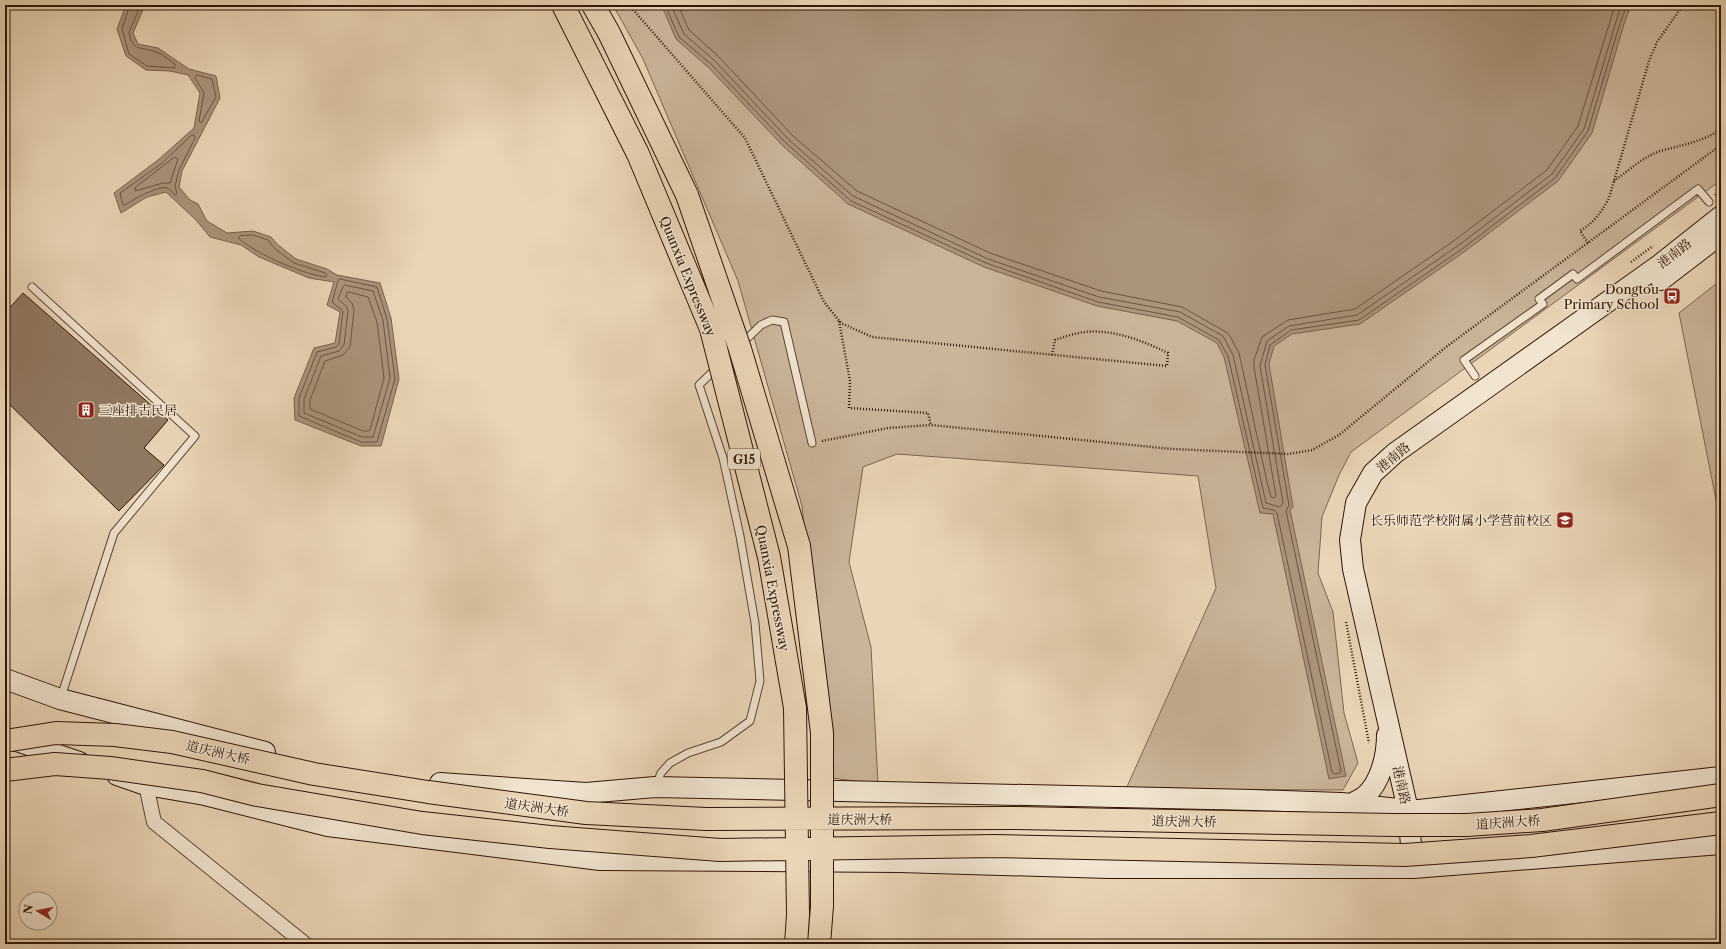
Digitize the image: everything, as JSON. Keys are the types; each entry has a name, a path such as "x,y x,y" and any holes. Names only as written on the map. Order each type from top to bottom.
{"highway":[{"name":"Quanxia Expressway","path":"564,5 638,154 710,330 770,557 794,708 798,915 796,944"},
{"name":"Quanxia Expressway","path":"593,5 609,33 687,195 740,349 799,546 822,733 822,906 819,944"},
{"name":"道庆洲大桥","path":"5,741 56,733 115,735 172,742 314,774 428,792 586,813 706,819 1014,818 1467,825 1542,820 1721,795"},
{"name":"道庆洲大桥","path":"5,770 55,764 110,768 202,781 257,795 422,823 557,837 720,850 994,846 1405,855 1531,846 1721,823"}],"main road":[{"name":"港南路","path":"1414,810 1387,718 1353,569 1350,540 1356,503 1373,473 1395,453 1658,266 1715,209"},
{"name":"港南路","path":"1421,867 1414,810 1365,568 1364,535 1368,504 1381,484 1401,465 1663,278 1721,234"},
{"path":"5,679 60,699 325,767 463,786 586,793 655,788 1253,800 1351,804 1414,810 1721,777"},
{"path":"1351,804 1365,796 1373,786 1381,770 1387,744 1387,718"},
{"path":"5,737 146,785 205,795 328,826 600,860 898,862 1109,868 1421,867 1721,844"}],"street":[{"path":"146,785 154,822 305,944"}],"lane":[{"path":"1475,376 1464,360 1543,304 1539,299 1573,274 1577,279 1698,189 1715,209"},
{"path":"32,287 195,436 114,533 60,699"},
{"path":"655,788 661,773 670,763 688,753 721,742 750,721 760,681 755,623 740,536 722,458 700,385 760,325 772,320 784,322 812,443"}],"path":[{"path":"629,5 745,138 824,302 839,320 857,331 872,337 1052,355 1167,366 1168,353 1132,338 1108,333 1085,332 1055,340 1052,355"},
{"path":"1588,243 1580,231 1587,227 1601,212 1609,198 1649,61 1657,42 1683,5"},
{"path":"1613,182 1644,160 1660,152 1707,138 1721,129"},
{"path":"812,443 888,428 931,425 1166,448 1289,454 1312,450 1339,434 1446,347 1721,145"},
{"path":"1715,209 1721,190"},
{"path":"1629,264 1654,245"},
{"path":"839,320 850,382 848,408 928,413 931,425"},
{"path":"1346,619 1370,748"}],"shaded area":[{"path":"613,5 1721,5 1721,180 1351,452 1339,475 1322,517 1318,573 1333,612 1344,713 1358,763 1343,790 1126,789 1216,588 1198,476 897,454 863,467 849,562 871,647 878,784 832,778 802,506 738,281 643,59"},
{"path":"1721,280 1721,525 1679,313"}],"water":[{"path":"126,5 145,5 133,33 138,44 158,48 189,69 216,76 220,98 182,171 179,187 190,200 198,204 207,221 227,233 253,231 271,237 277,244 296,259 327,269 337,275 380,283 391,318 399,379 381,446 361,446 295,420 294,398 314,348 335,343 340,312 327,305 334,282 309,278 259,257 241,245 210,237 196,220 166,192 147,197 121,213 114,193 158,160 194,128 200,93 188,75 170,71 146,70 126,56 117,29"},
{"path":"660,5 1631,5 1592,133 1558,181 1464,252 1360,324 1292,334 1274,346 1269,364 1293,507 1290,510 1346,776 1329,779 1273,514 1260,513 1224,357 1217,343 1177,321 1097,306 984,267 848,204 783,146 708,67 676,39"}],"building":[{"name":"三座排古民居","path":"23,293 168,420 144,448 164,465 119,511 5,400 5,313"}],"place":[{"name":"Dongtou Primary School","path":"1672,296"},
{"name":"三座排古民居","path":"86,410"},
{"name":"长乐师范学校附属小学营前校区","path":"1565,520"}]}
